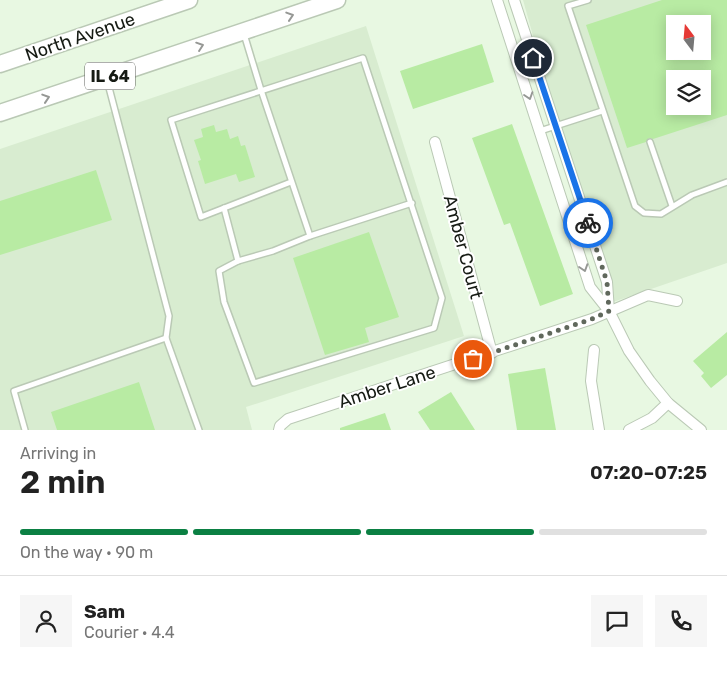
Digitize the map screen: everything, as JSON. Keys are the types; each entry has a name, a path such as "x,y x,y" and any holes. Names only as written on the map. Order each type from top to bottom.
{"main road":[{"name":"North Avenue","path":"0,64 189,0"},
{"name":"IL 64","path":"0,113 337,0"}],"street":[{"path":"497,0 590,287 609,311 629,351 650,381 668,403 700,430"},
{"path":"514,0 607,282 609,311"},
{"name":"Amber Court","path":"435,142 492,353"},
{"name":"Amber Lane","path":"279,428 288,419 592,319 648,295 677,300"},
{"path":"594,350 591,381 599,430"},
{"path":"630,430 652,418 668,403"}],"lane":[{"path":"588,0 568,6 635,206 644,213 661,214 692,195 727,182"},
{"path":"243,31 310,236"},
{"path":"291,182 201,216 171,120 363,58 412,203 442,298 434,328 254,383 224,302 219,271 238,262 273,251 310,236 412,203"},
{"path":"106,78 169,316 166,338 200,430"},
{"path":"540,131 602,111"},
{"path":"650,142 672,206"},
{"path":"224,208 238,262"},
{"path":"25,430 14,391 166,338"}],"shaded area":[{"path":"523,0 727,0 727,263 613,302 556,118"},
{"path":"366,26 464,336 246,407 252,430 0,430 0,149"}],"building":[{"path":"662,0 727,0 727,115 653,139 649,138 646,142 627,148 586,25"},
{"path":"482,44 494,82 413,109 400,71"},
{"path":"512,124 573,294 540,306 510,223 504,225 472,138"},
{"path":"214,125 216,132 227,129 230,139 238,136 241,146 245,145 255,177 239,182 236,174 205,184 198,161 201,160 194,140 203,137 201,129"},
{"path":"96,170 112,220 0,255 0,201"},
{"path":"369,232 399,317 365,328 369,342 325,355 293,258"},
{"path":"727,332 727,375 711,388 701,376 704,373 693,361"},
{"path":"545,368 556,430 517,430 508,374"},
{"path":"139,382 155,430 57,430 51,412"},
{"path":"451,392 475,430 430,430 418,412"},
{"path":"385,413 391,430 340,430 340,428"}],"way so far":[{"path":"473,359 592,319 609,311 607,282 588,223"}],"route":[{"path":"533,58 588,223"}]}
